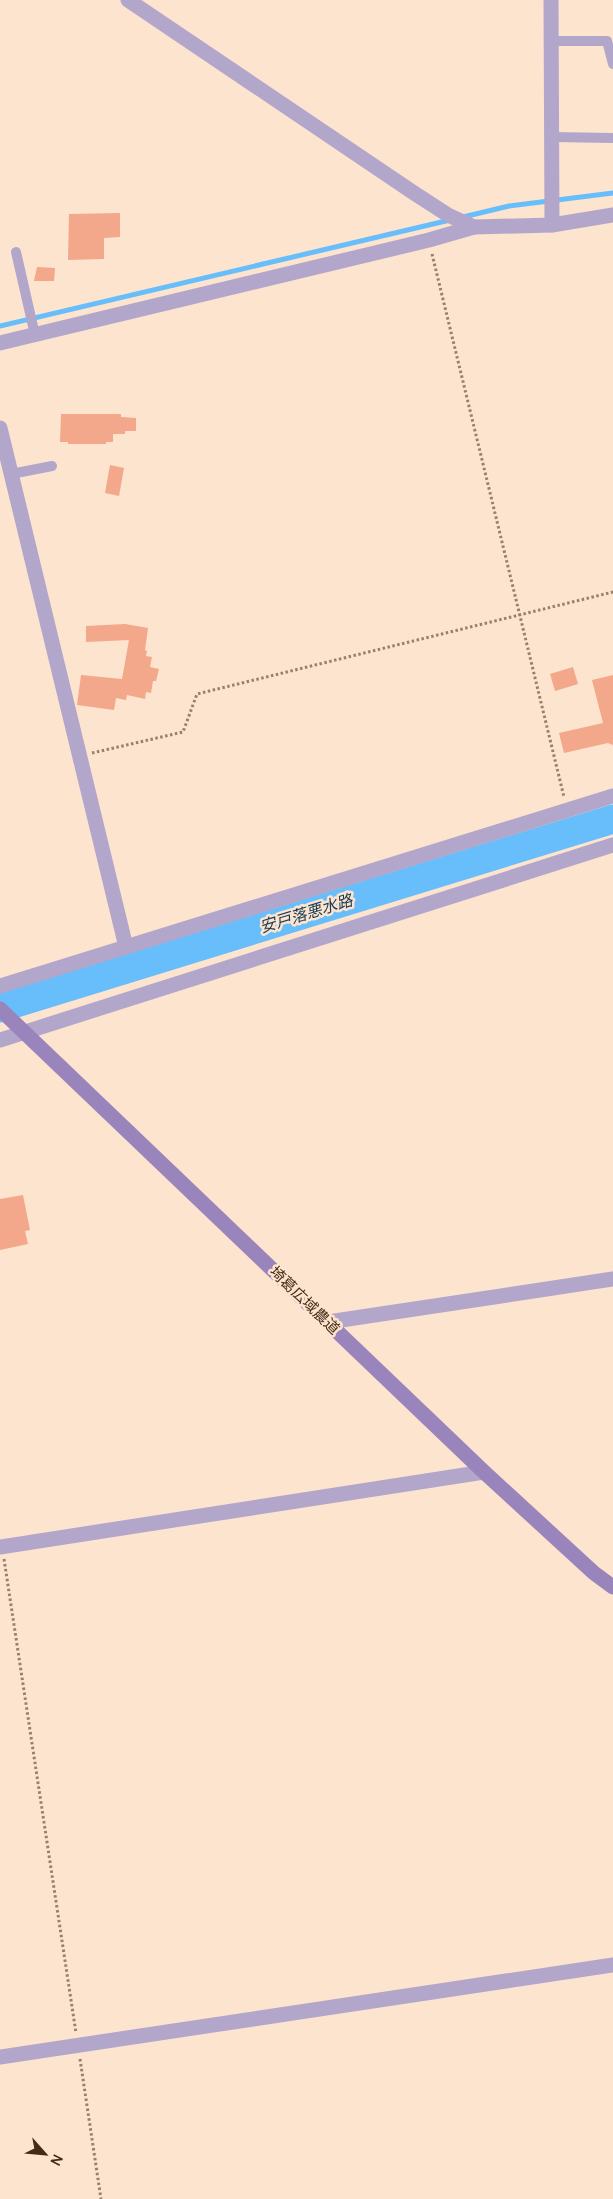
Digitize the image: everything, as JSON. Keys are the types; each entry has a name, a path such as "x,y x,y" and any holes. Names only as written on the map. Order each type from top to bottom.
{"street":[{"path":"128,0 414,193 448,215 474,227"},
{"path":"551,0 552,225"},
{"path":"0,343 429,240 474,227 552,225 613,215"},
{"path":"0,428 126,947"},
{"path":"0,986 613,796"},
{"path":"0,1040 20,1028 613,845"},
{"name":"埼葛広域農道","path":"0,1010 484,1472 594,1573 613,1587"},
{"path":"328,1322 613,1279"},
{"path":"1,1547 484,1472"},
{"path":"0,2057 613,1965"}],"lane":[{"path":"551,41 607,41 613,64"},
{"path":"552,137 613,138"},
{"path":"16,252 35,335"},
{"path":"11,474 52,466"}],"path":[{"path":"429,240 567,810"},
{"path":"79,756 183,732 197,694 613,592"},
{"path":"1,1547 101,2199"}],"building":[{"path":"120,213 120,237 104,238 104,259 68,260 69,214"},
{"path":"37,267 55,268 54,281 34,281"},
{"path":"61,414 121,414 121,417 136,418 136,431 125,431 125,434 113,434 113,442 106,442 106,444 68,444 68,442 60,442"},
{"path":"110,465 124,468 119,496 105,493"},
{"path":"125,624 148,628 146,656 152,657 150,667 159,669 156,681 153,681 151,693 146,692 145,699 127,695 126,700 116,698 114,710 77,705 81,675 122,679 129,640 86,642 86,626"},
{"path":"573,667 578,684 555,691 550,674"},
{"path":"613,675 613,745 608,743 564,753 559,733 603,723 592,680"},
{"path":"23,1195 30,1230 25,1231 28,1244 0,1250 0,1199"}],"waterway":[{"path":"463,217 509,206 613,193"},
{"path":"0,326 450,220"},
{"name":"安戸落悪水路","path":"0,1008 613,819"}]}
